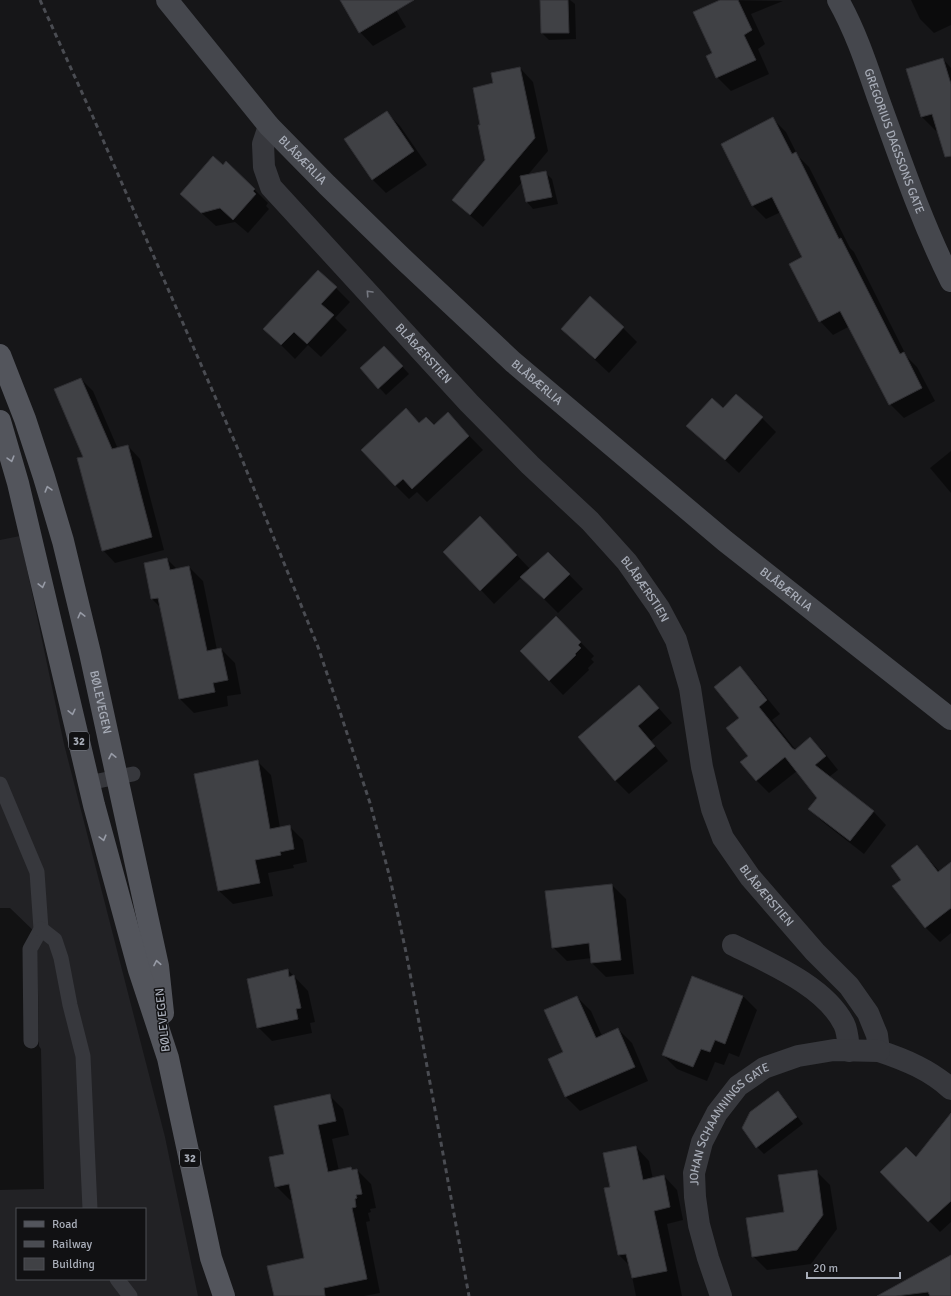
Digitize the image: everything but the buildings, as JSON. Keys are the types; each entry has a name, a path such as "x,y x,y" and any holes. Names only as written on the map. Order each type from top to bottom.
{"main road":[{"name":"BØLEVEGEN","path":"0,355 25,419 44,477 63,542 90,653 125,776 158,966 168,1058 211,1258 224,1296"},
{"name":"BØLEVEGEN","path":"0,421 18,483 88,783 139,970 168,1058"},
{"name":"BØLEVEGEN","path":"211,1258 213,1296"}],"street":[{"name":"BLÅBÆRLIA","path":"168,0 269,126 400,256 513,362 725,541 951,719"},
{"name":"GREGORIUS DAGSSONS GATE","path":"838,0 846,14 865,60 927,232 951,281"},
{"name":"BLÅBÆRSTIEN","path":"269,126 263,144 264,167 271,187 469,402 524,459 590,521 627,562 659,608 676,640 688,681 702,767 712,809 723,838 750,877 815,952 849,986 868,1013 880,1051"},
{"path":"733,945 774,965 810,987 830,1004 844,1023 849,1051"},
{"name":"JOHAN SCHAANNINGS GATE","path":"721,1296 699,1225 695,1197 694,1173 702,1142 717,1113 738,1086 764,1068 798,1056 834,1050 880,1051"},
{"path":"880,1051 910,1062 951,1089"}],"lane":[{"path":"88,783 125,776"},
{"path":"0,784 37,872 41,929 30,949 31,1041"},
{"path":"41,929 55,940 61,958 70,1005 83,1056 90,1208"},
{"path":"118,1280 130,1296"}],"shaded area":[{"path":"20,536 64,744 165,1137 198,1296 0,1296 0,540"}],"railway":[{"path":"40,0 93,117 237,447 318,647 339,709 370,803 390,878 407,957 469,1296"}]}
